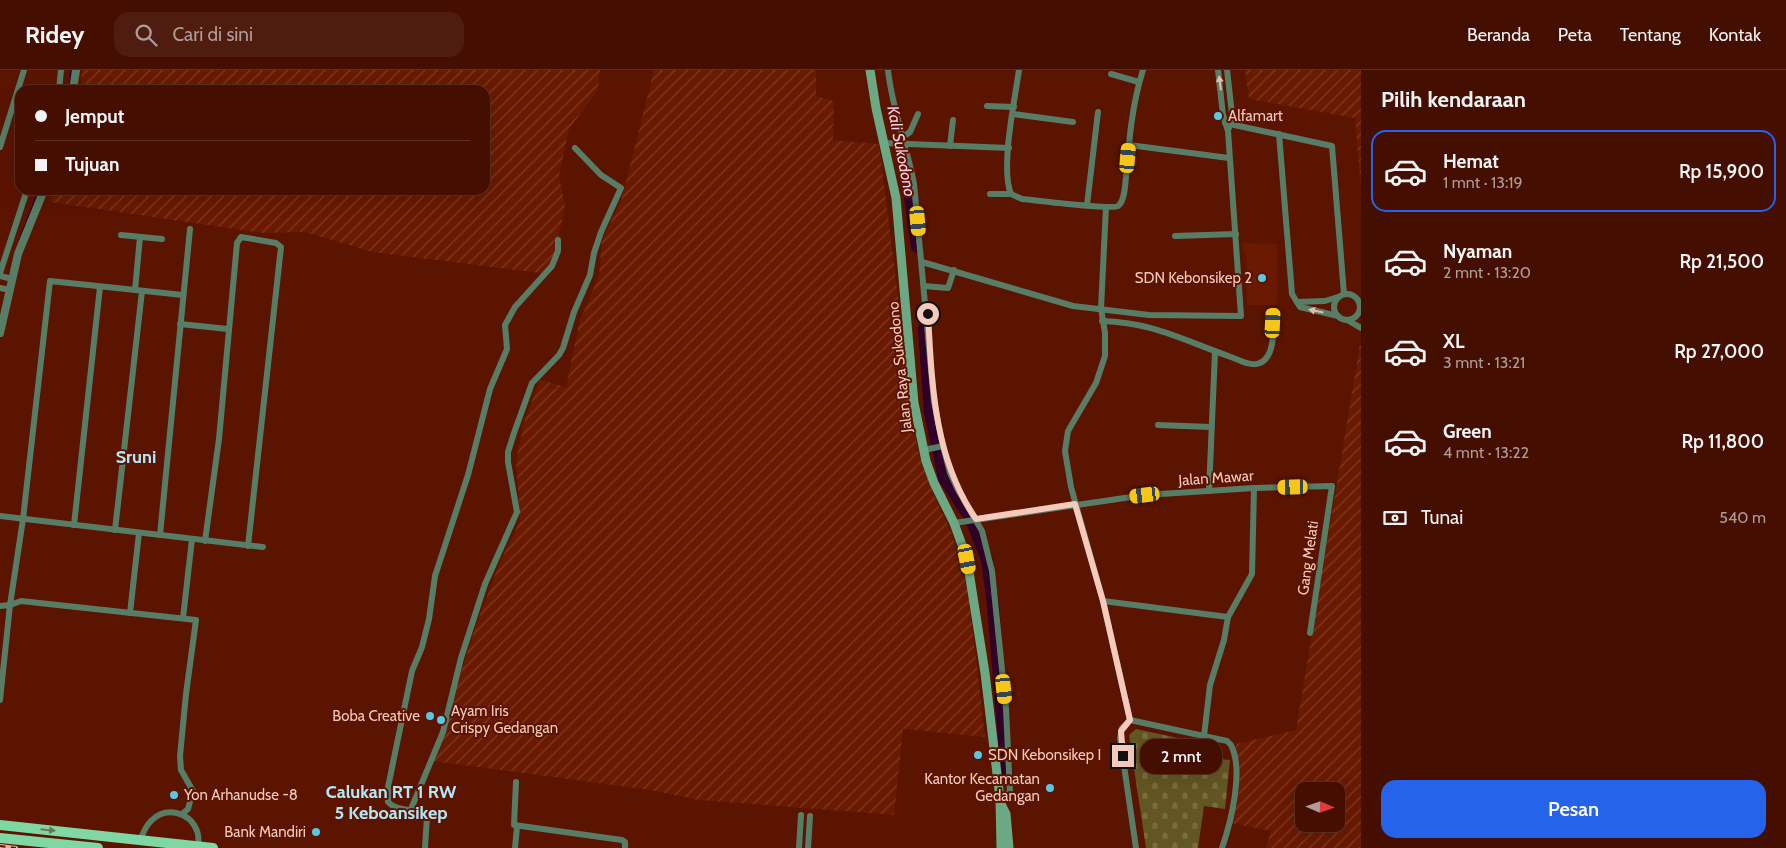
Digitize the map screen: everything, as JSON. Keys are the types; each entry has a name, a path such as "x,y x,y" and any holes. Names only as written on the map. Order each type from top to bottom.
{"highway":[{"path":"0,825 212,848"},
{"path":"0,838 98,848"}],"main road":[{"name":"Jalan Raya Sukodono","path":"870,70 887,143 896,198 914,403 934,483 957,522 967,559 973,594 1000,802 1001,848"},
{"name":"Jalan Raya Sukodono","path":"1000,802 1006,814 1009,848"}],"street":[{"path":"19,85 24,70"},
{"path":"60,85 61,70"},
{"path":"74,85 76,70"},
{"path":"888,70 889,86 914,184 934,402 942,446 954,481 984,540 992,571 1006,709 1010,792 1000,802"},
{"path":"1012,194 1008,184 1008,148 1019,70"},
{"path":"990,194 1012,194 1022,199 1106,207 1118,206 1123,197 1129,145 1142,70"},
{"path":"922,262 1073,306 1149,315 1242,316 1229,158 1228,123 1218,70"},
{"path":"1227,70 1232,114 1228,123"},
{"path":"1111,74 1139,82"},
{"path":"0,147 15,99"},
{"path":"987,106 1014,107"},
{"path":"1087,205 1098,112"},
{"path":"904,141 918,114"},
{"path":"1013,114 1073,122"},
{"path":"950,146 953,120"},
{"path":"1228,123 1328,144 1333,148 1341,296 1334,303 1338,316"},
{"path":"1279,134 1292,288 1297,302 1300,307 1338,316 1361,328"},
{"path":"887,143 904,141 950,146 1008,148"},
{"path":"1129,145 1229,158"},
{"path":"411,809 443,732 461,658 485,584 517,512 508,462 508,452 514,433 532,383 559,355 563,348 574,312 590,275 594,252 601,232 621,188 601,175 575,148"},
{"path":"12,279 1,275 25,195"},
{"path":"0,333 24,234 39,195"},
{"path":"1106,207 1101,310 1105,356 1101,370 1078,411 1066,442 1066,461 1075,504 1103,601 1130,720"},
{"path":"160,535 190,229"},
{"path":"1175,236 1236,234"},
{"path":"121,235 162,239"},
{"path":"115,530 139,291 140,237"},
{"path":"205,541 218,439 239,238 280,244 282,247 248,546"},
{"path":"425,848 427,817 411,809 393,807 388,802 388,787 412,671 422,647 429,619 435,576 468,475 490,389 507,349 505,325 515,307 552,266 558,251 558,240"},
{"path":"924,286 948,288 954,270"},
{"path":"0,700 10,605 24,519 50,281 183,295"},
{"path":"74,525 100,286"},
{"path":"0,288 10,290"},
{"path":"1297,302 1325,301 1350,294 1356,297 1360,303 1360,312 1352,318 1346,319"},
{"path":"1102,321 1133,322 1155,328 1248,364 1261,363 1269,354 1273,313"},
{"path":"180,324 228,329"},
{"path":"1209,491 1215,352"},
{"path":"1158,424 1211,427"},
{"path":"926,450 942,446"},
{"name":"Jalan Mawar","path":"957,522 1075,504 1209,491 1332,486"},
{"name":"Gang Melati","path":"1310,633 1332,486"},
{"path":"1204,736 1210,685 1224,640 1228,617 1252,574 1254,488"},
{"path":"0,516 263,547"},
{"path":"130,613 139,533"},
{"path":"183,618 192,539"},
{"path":"0,606 22,601 196,620 180,756 181,770 193,791 188,809 182,814"},
{"path":"1103,601 1228,617"},
{"path":"1130,720 1227,741 1234,749 1234,804 1222,848"},
{"path":"1130,720 1122,728 1120,738 1136,848"},
{"path":"515,848 517,827 513,822 516,782"},
{"path":"140,840 153,818 167,812 182,814 192,821 198,832 199,846"},
{"path":"799,848 801,815"},
{"path":"808,848 810,816"},
{"path":"517,827 622,840 625,842 625,848"}],"shaded area":[{"path":"82,70 600,70 598,90 569,129 559,175 565,207 551,272 541,273 372,252 305,232 263,233 50,202 52,195 490,195 490,85 80,85"},
{"path":"654,70 816,70 816,96 834,101 833,140 879,144 917,448 933,493 952,534 968,590 985,737 903,729 894,815 699,800 650,790 433,761 476,625 500,562 520,521 516,460 525,419 540,380 566,387 580,320 599,276 602,241 622,198"},
{"path":"1245,70 1361,70 1361,189 1355,118 1249,99"},
{"name":"SDN Kebonsikep 2","path":"1243,243 1277,244 1277,305 1247,305 1246,252 1243,252"},
{"path":"1361,338 1360,848 1266,848 1271,831 1231,823 1239,793 1236,744 1296,730"}],"green space":[{"path":"1136,729 1211,745 1213,758 1230,760 1225,809 1204,806 1198,848 1146,848 1129,735"}],"waterway":[{"path":"70,85 71,70"},
{"name":"Kali Sukodono","path":"903,148 917,247"},
{"path":"20,239 37,195"},
{"name":"Kali Sukodono","path":"924,329 930,412 944,478 971,519 987,560 993,605 1007,778"}],"railway":[{"path":"0,846 16,848"}],"place":[{"name":"Alfamart","path":"1218,116"},
{"name":"SDN Kebonsikep 2","path":"1262,278"},
{"name":"Boba Creative","path":"430,716"},
{"name":"Ayam Iris Crispy Gedangan","path":"441,720"},
{"name":"SDN Kebonsikep I","path":"978,755"},
{"name":"Kantor Kecamatan Gedangan","path":"1050,788"},
{"name":"Yon Arhanudse -8","path":"174,795"},
{"name":"Bank Mandiri","path":"316,832"}],"district":[{"name":"Sruni","path":"136,457"},
{"name":"Calukan RT 1 RW 5 Keboansikep","path":"391,802"}],"route":[{"path":"928,314 934,402 943,446 950,473 965,503 976,519 1075,504 1103,601 1130,720 1121,731 1120,738 1123,756"}]}
